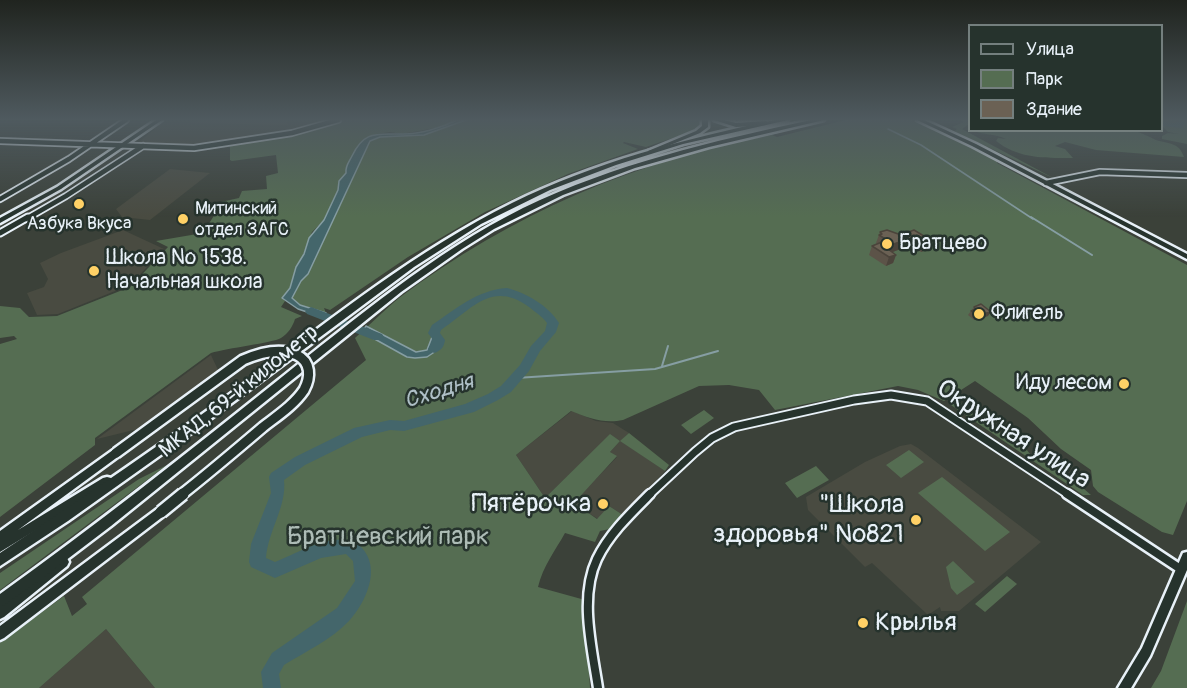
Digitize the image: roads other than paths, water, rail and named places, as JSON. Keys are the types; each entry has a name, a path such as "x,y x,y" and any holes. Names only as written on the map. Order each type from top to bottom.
{"highway":[{"name":"МКАД, 69-й километр","path":"0,560 184,434 417,259 496,213 569,179 648,152"},
{"name":"МКАД, 69-й километр","path":"0,602 121,512 368,312 430,266 507,219 579,185 677,152"}],"main road":[{"path":"0,216 106,152"},
{"path":"0,221 59,188 116,152"},
{"path":"987,152 1017,167"},
{"path":"991,152 1187,257"},
{"path":"0,537 229,368 249,357 270,352 296,354 308,363 311,372 309,381 294,402 161,512 0,634"},
{"path":"0,547 184,434"},
{"path":"0,613 121,512"},
{"path":"1124,688 1146,652 1187,557"}],"street":[{"path":"0,199 79,152"},
{"path":"0,231 8,229 66,196 134,152"},
{"path":"1046,183 1100,172 1187,175"},
{"name":"Окружная улица","path":"598,688 592,642 590,588 596,559 608,541 638,507 718,435 742,424 828,406 890,395 917,397 927,401 1182,570"}],"water":[{"path":"354,152 365,152 308,274 301,281 292,298 300,305 326,313 322,317 298,309 282,298 290,288 296,267 304,254 309,238 324,220"},
{"path":"366,326 416,352 427,350 432,337 441,338 438,348 427,357 407,357 362,332"}],"waterway":[{"path":"932,152 1033,219"},
{"path":"1031,217 1092,255"},
{"name":"Сходня","path":"272,688 270,672 278,659 343,614 363,581 361,558 350,547 330,548 275,570 257,562 259,544 278,493 276,477 300,461 359,432 390,425 404,426 469,408 493,397 506,389 525,368 535,349 550,332 553,323 547,315 520,295 494,292 471,303 436,328 434,333 439,340 438,346 434,349"},
{"name":"Сходня","path":"311,311 378,337"},
{"path":"662,366 668,346"},
{"path":"516,378 655,369 718,351"}],"place":[{"name":"Азбука Вкуса","path":"79,204"},
{"name":"Митинский отдел ЗАГС","path":"183,219"},
{"name":"Братцево","path":"887,244"},
{"name":"Школа № 1538. Начальная школа","path":"94,271"},
{"name":"Флигель","path":"979,314"},
{"name":"Иду лесом","path":"1124,384"},
{"name":"Пятёрочка","path":"603,504"},
{"name":"\"Школа здоровья\" №821","path":"916,520"},
{"name":"Крылья","path":"863,623"}],"park label":[{"name":"Братцевский парк","path":"388,537"}]}
